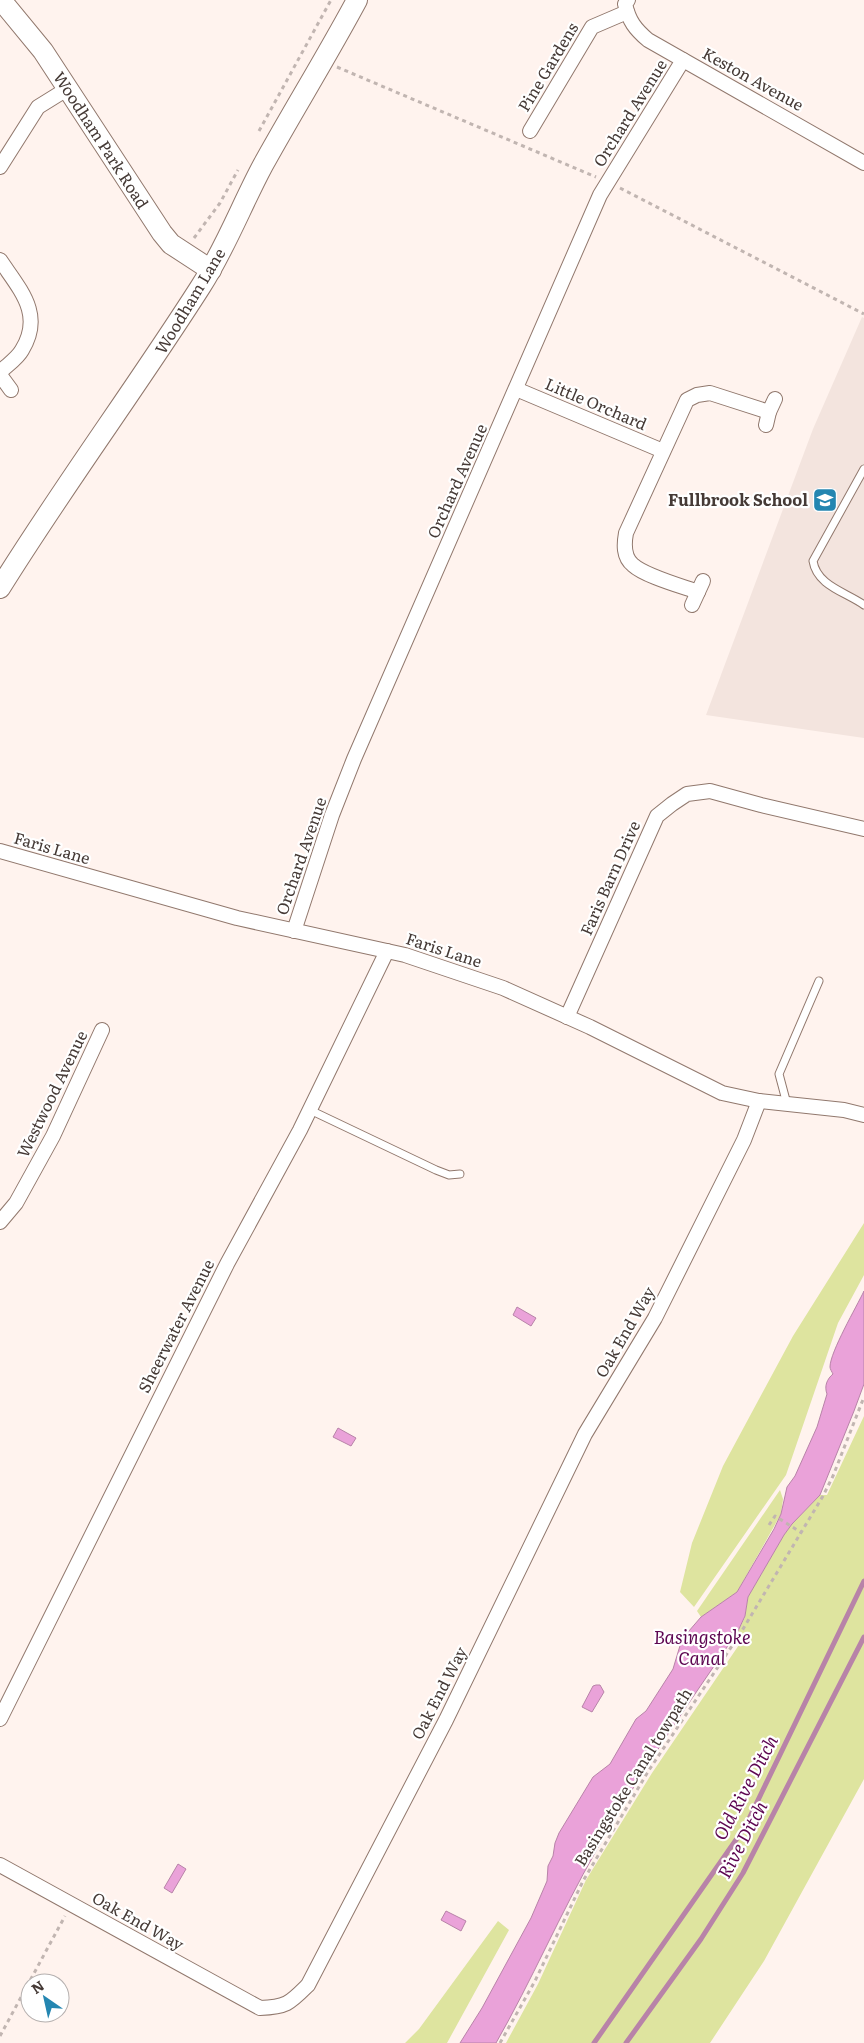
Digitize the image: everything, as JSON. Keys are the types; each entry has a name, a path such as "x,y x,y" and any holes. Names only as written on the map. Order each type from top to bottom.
{"main road":[{"name":"Woodham Park Road","path":"2,0 43,51 162,233 171,244 211,270"},
{"name":"Woodham Lane","path":"0,588 52,506 158,354 211,270 260,172 357,0"}],"street":[{"name":"Keston Avenue","path":"628,11 636,30 648,40 864,163"},
{"name":"Pine Gardens","path":"530,131 592,27 628,11"},
{"name":"Orchard Avenue","path":"294,931 332,815 354,759 600,195 683,60"},
{"path":"0,167 38,106 67,89"},
{"path":"0,260 25,296 30,307 32,321 29,335 21,352 0,374 11,390"},
{"name":"Little Orchard","path":"516,389 663,451"},
{"path":"692,605 700,587 650,574 633,566 627,557 623,545 626,533 687,400 697,395 710,393 770,412"},
{"name":"Faris Barn Drive","path":"567,1017 657,816 687,794 710,791 761,806 864,829"},
{"name":"Faris Lane","path":"0,851 228,916 387,951 504,988 722,1093 759,1101 844,1110 864,1115"},
{"name":"Sheerwater Avenue","path":"0,1719 227,1264 310,1110 387,951"},
{"name":"Westwood Avenue","path":"0,1222 16,1203 53,1136 102,1030"},
{"name":"Oak End Way","path":"0,1865 260,2008 280,2008 292,2001 308,1985 446,1720 585,1434 655,1318 744,1140 759,1101"}],"lane":[{"path":"864,469 813,561 815,572 831,586 864,605"},
{"path":"787,1104 779,1074 819,981"},
{"path":"310,1110 436,1170 449,1175 460,1174"}],"path":[{"path":"257,136 331,0"},
{"path":"324,61 608,183 864,314"},
{"path":"182,252 220,204 238,170"},
{"name":"Basingstoke Canal towpath","path":"500,2043 535,1981 588,1872 649,1770 740,1634 802,1533 833,1476 864,1397"},
{"path":"769,1525 775,1516 802,1533"},
{"path":"0,2036 72,1904"}],"shaded area":[{"name":"Fullbrook School","path":"862,317 864,318 864,738 706,715 813,429"}],"green space":[{"path":"864,1223 864,1275 838,1323 786,1475 694,1607 680,1592 692,1543 723,1466 793,1336"},
{"path":"864,1416 864,1779 764,1961 710,2043 506,2043 538,1984 586,1880 652,1773 745,1636 738,1631 745,1617 748,1597 792,1524 820,1495 827,1495"},
{"path":"780,1490 783,1499 781,1514 737,1592 701,1617 697,1611"},
{"path":"498,1921 509,1930 447,2043 405,2043 419,2029"}],"water":[{"name":"Basingstoke Canal","path":"864,1291 864,1384 820,1495 784,1535 748,1597 745,1616 738,1631 664,1740 612,1823 570,1899 496,2043 460,2043 482,2008 531,1918 547,1881 548,1866 553,1856 559,1833 593,1777 610,1764 636,1719 646,1711 673,1669 682,1639 701,1617 737,1592 774,1529 781,1514 787,1487 795,1476 817,1427 827,1394 827,1383 833,1374 830,1367 834,1351"},
{"path":"517,1307 536,1318 531,1326 513,1315"},
{"path":"338,1428 356,1438 351,1446 333,1437"},
{"path":"600,1685 604,1692 592,1712 582,1707 593,1686"},
{"path":"178,1864 186,1869 172,1893 164,1888"},
{"path":"446,1911 466,1921 461,1931 441,1920"}],"waterway":[{"name":"Old Rive Ditch","path":"594,2043 745,1827 864,1581"},
{"name":"Rive Ditch","path":"626,2043 701,1939 743,1873 864,1637"}],"place":[{"name":"Fullbrook School","path":"825,500"}]}
